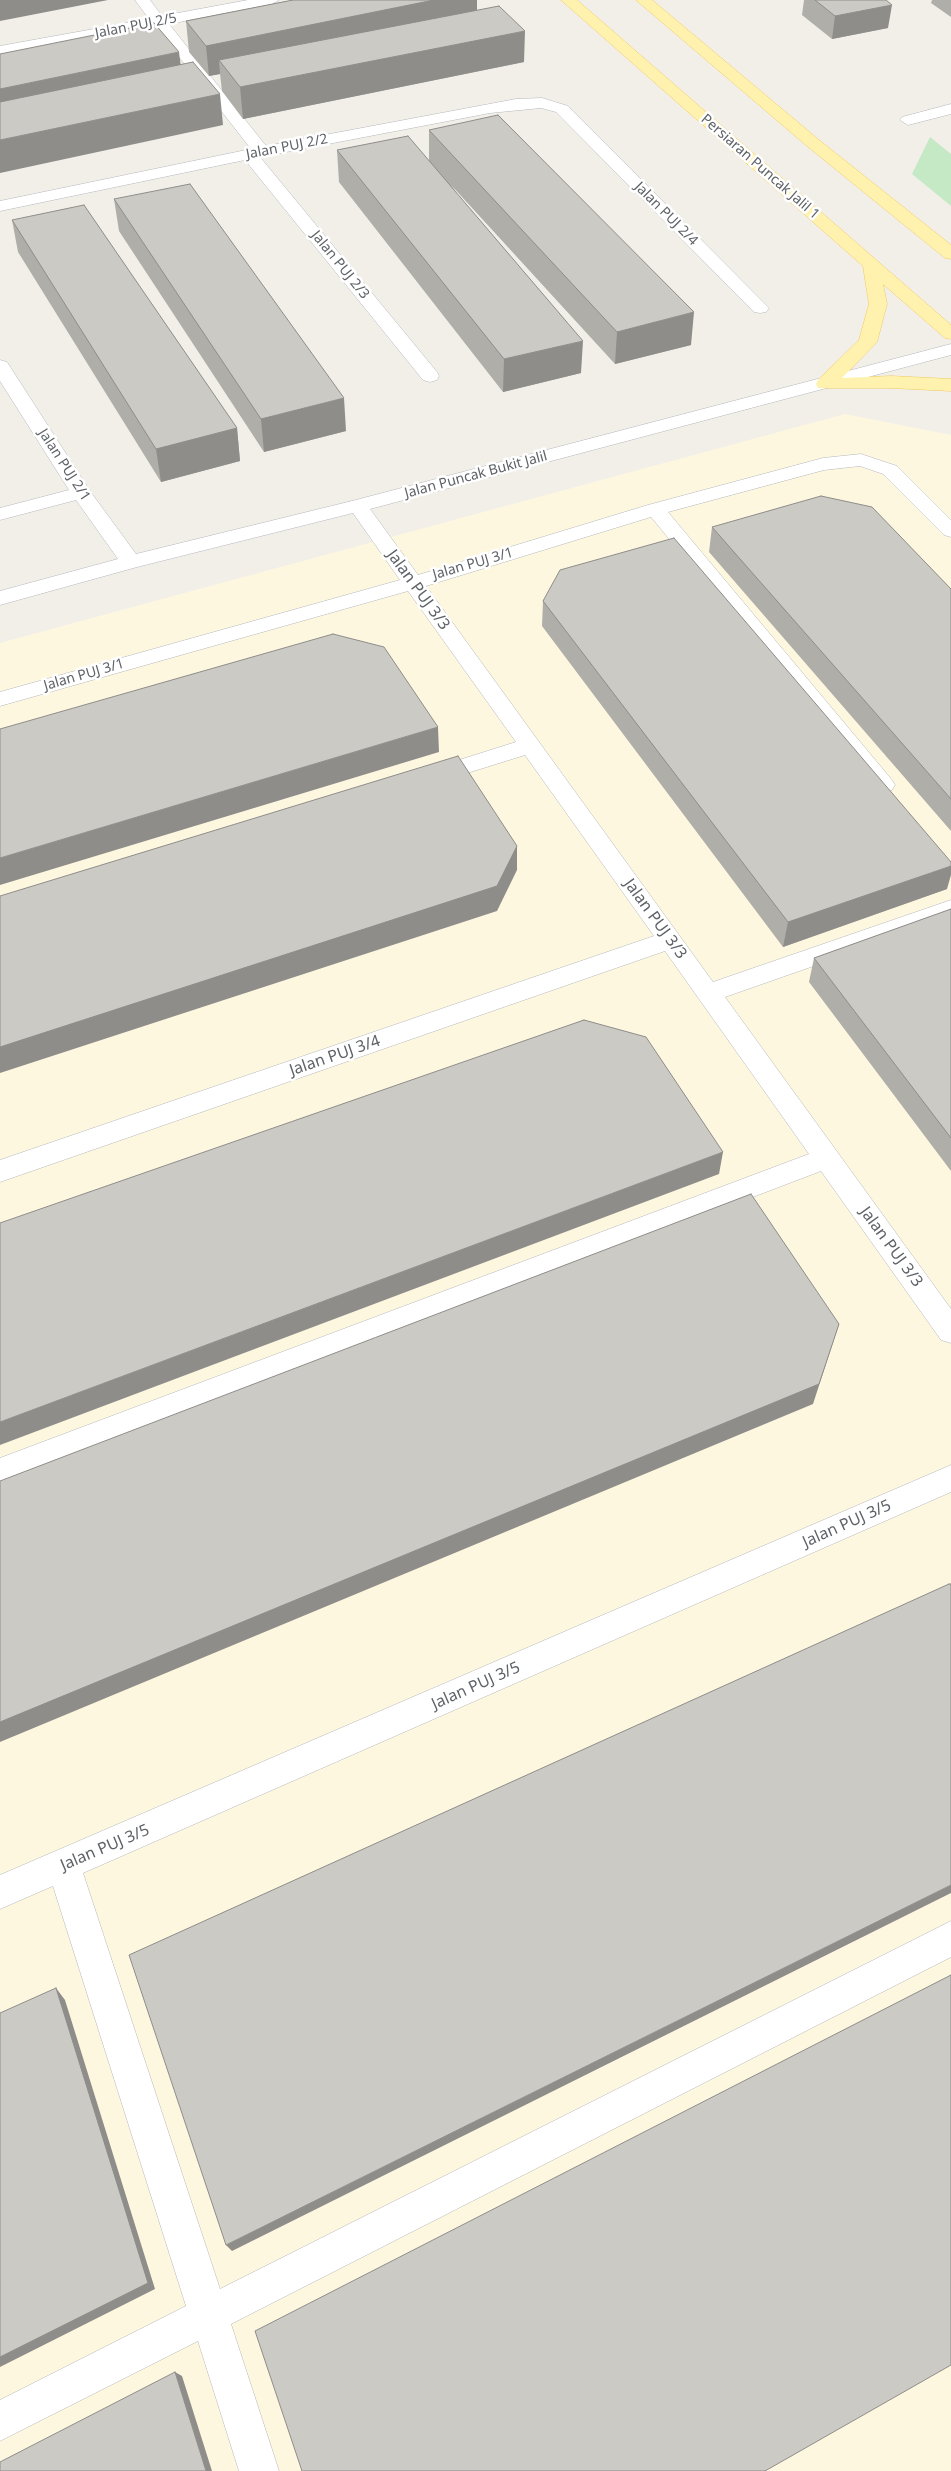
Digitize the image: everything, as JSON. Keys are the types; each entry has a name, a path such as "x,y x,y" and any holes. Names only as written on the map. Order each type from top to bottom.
{"main road":[{"name":"Persiaran Puncak Jalil 1","path":"568,0 951,334"},
{"path":"643,0 813,143 951,254"},
{"path":"825,384 868,342 878,304 871,264"},
{"path":"825,384 891,382 951,385"}],"street":[{"name":"Jalan PUJ 2/3","path":"142,0 256,153 430,376"},
{"name":"Jalan PUJ 2/5","path":"0,51 272,0"},
{"name":"Jalan PUJ 2/2","path":"0,206 256,153 516,104 542,103 562,109 572,119"},
{"path":"908,120 951,110"},
{"name":"Jalan PUJ 2/4","path":"572,119 760,308"},
{"name":"Jalan Puncak Bukit Jalil","path":"0,598 131,562 358,506 825,384 951,349"},
{"name":"Jalan PUJ 2/1","path":"0,366 81,493 131,562"},
{"name":"Jalan PUJ 3/1","path":"0,699 412,582 655,509 823,464 861,460 890,470 951,531"},
{"path":"0,514 81,493"},
{"name":"Jalan PUJ 3/3","path":"358,506 951,1331"},
{"path":"655,509 894,797"},
{"path":"407,784 530,746"},
{"path":"708,993 951,909"},
{"name":"Jalan PUJ 3/4","path":"0,1171 670,940"},
{"path":"0,1471 827,1158"},
{"name":"Jalan PUJ 3/5","path":"0,1892 64,1866 951,1478"},
{"path":"64,1866 259,2471"},
{"path":"0,2421 951,1938"}],"shaded area":[{"path":"845,414 951,435 951,2471 0,2471 0,643"}],"green space":[{"path":"930,137 951,154 951,206 912,174"}],"building":[{"path":"293,0 434,0 206,46 186,21"},
{"path":"815,0 886,0 892,5 835,16"},
{"path":"499,6 525,31 240,87 219,60"},
{"path":"154,23 179,52 0,89 0,54"},
{"path":"193,62 220,94 0,140 0,102"},
{"path":"498,115 694,312 617,332 429,130"},
{"path":"408,136 583,341 504,359 337,150"},
{"path":"190,184 344,398 261,419 114,199"},
{"path":"84,205 237,428 156,449 12,220"},
{"path":"821,496 872,507 951,589 951,799 712,527"},
{"path":"674,538 951,862 951,866 788,922 543,601 560,570"},
{"path":"333,634 384,647 438,727 0,858 0,729"},
{"path":"458,756 517,846 497,886 0,1047 0,896"},
{"path":"951,909 951,1138 814,958"},
{"path":"584,1020 646,1037 723,1152 0,1422 0,1223"},
{"path":"751,1194 839,1324 819,1384 0,1722 0,1481"},
{"path":"951,1584 951,1885 226,2245 129,1955"},
{"path":"951,1975 951,2365 765,2471 302,2471 255,2331"},
{"path":"56,1988 148,2283 0,2357 0,2013"},
{"path":"175,2372 206,2471 0,2471 0,2462"}]}
